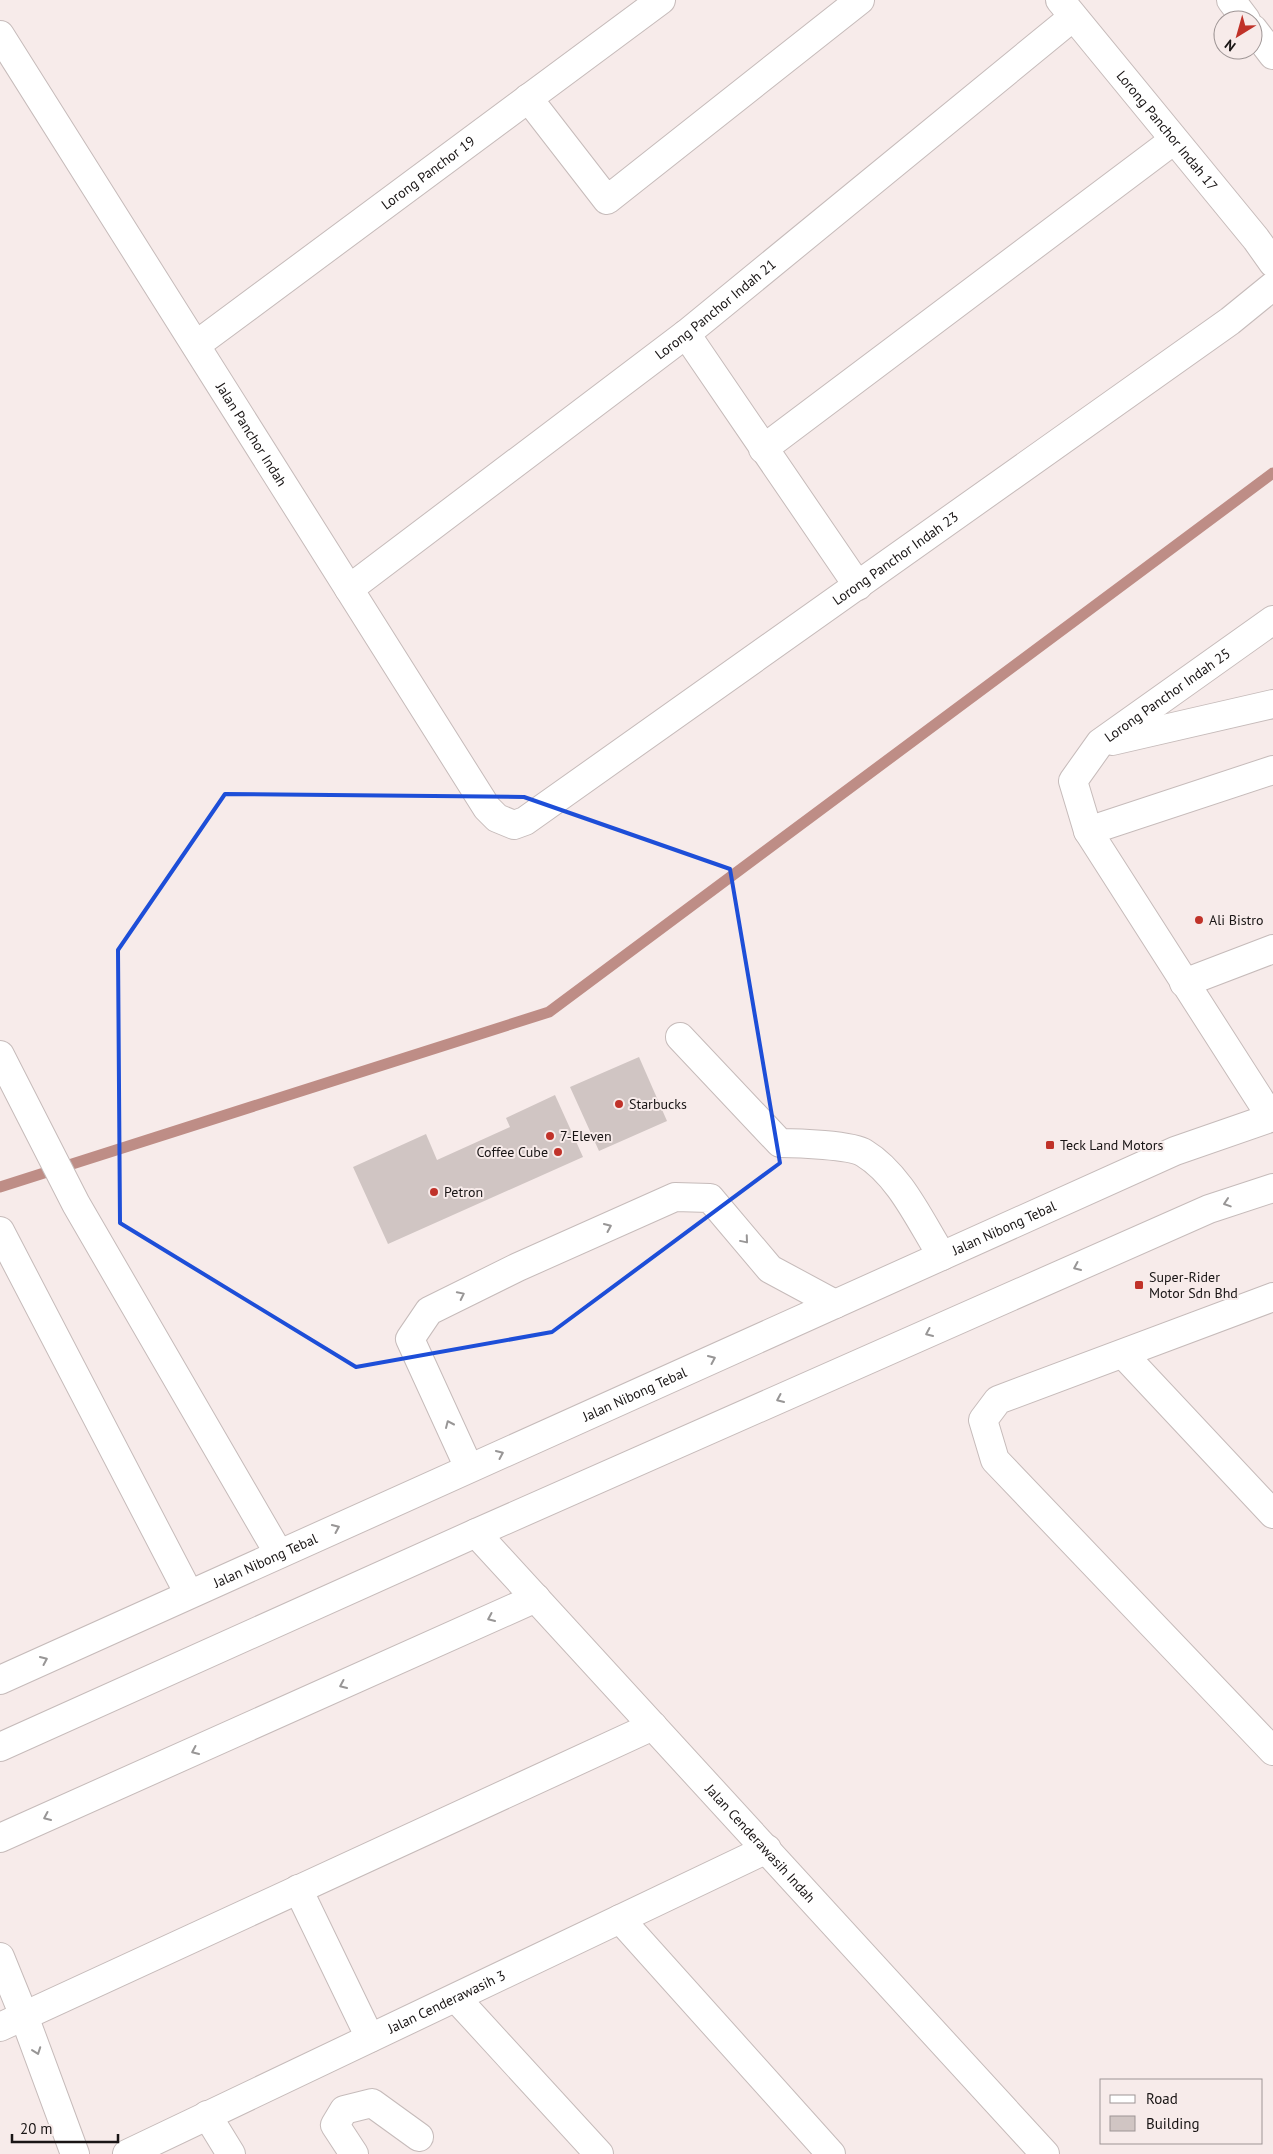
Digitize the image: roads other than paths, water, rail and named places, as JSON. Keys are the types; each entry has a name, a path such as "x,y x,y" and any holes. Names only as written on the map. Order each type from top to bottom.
{"main road":[{"name":"Lorong Panchor 19","path":"196,345 660,0"},
{"path":"528,98 607,200 860,0"},
{"name":"Lorong Panchor Indah 17","path":"1066,8 1273,263"},
{"name":"Lorong Panchor Indah 21","path":"349,589 686,334 1066,8"},
{"name":"Jalan Panchor Indah","path":"0,35 487,808 497,818 514,825"},
{"path":"1263,42 1273,55"},
{"path":"764,449 1174,140"},
{"name":"Lorong Panchor Indah 23","path":"514,825 525,822 1230,322 1273,286"},
{"path":"686,334 858,586"},
{"name":"Lorong Panchor Indah 25","path":"1088,831 1073,781 1100,743 1273,620"},
{"path":"1100,743 1273,704"},
{"path":"1272,1117 1184,984 1088,831 1273,770"},
{"path":"1184,984 1273,949"},
{"path":"680,1037 780,1143 815,1144 863,1152 894,1180 942,1256"},
{"path":"0,1055 76,1204 279,1554"},
{"name":"Jalan Nibong Tebal","path":"0,1680 1175,1151 1272,1117"},
{"path":"0,1748 476,1533 1209,1209 1273,1188"},
{"path":"469,1468 410,1339 429,1311 632,1216 675,1197 710,1198 770,1269 835,1304"},
{"path":"0,1231 189,1594"},
{"path":"1273,1297 998,1400 983,1420 995,1460 1273,1751"},
{"path":"1123,1354 1273,1514"},
{"name":"Jalan Cenderawasih Indah","path":"476,1533 1045,2154"},
{"path":"0,1838 536,1598"},
{"path":"0,2027 653,1726"},
{"name":"Jalan Cenderawasih 3","path":"127,2154 767,1849"},
{"path":"298,1889 370,2038"},
{"path":"620,1919 831,2154"},
{"path":"0,1957 75,2154"},
{"path":"456,1998 599,2154"},
{"path":"354,2154 335,2125 344,2110 372,2103 419,2137"},
{"path":"207,2116 231,2154"}],"waterway":[{"path":"0,1187 549,1012 1273,473"}],"place":[{"name":"Ali Bistro","path":"1199,920"},
{"name":"Starbucks","path":"619,1104"},
{"name":"7-Eleven","path":"550,1136"},
{"name":"Teck Land Motors","path":"1050,1145"},
{"name":"Coffee Cube","path":"558,1152"},
{"name":"Petron","path":"434,1192"},
{"name":"Super-Rider Motor Sdn Bhd","path":"1139,1285"}]}
